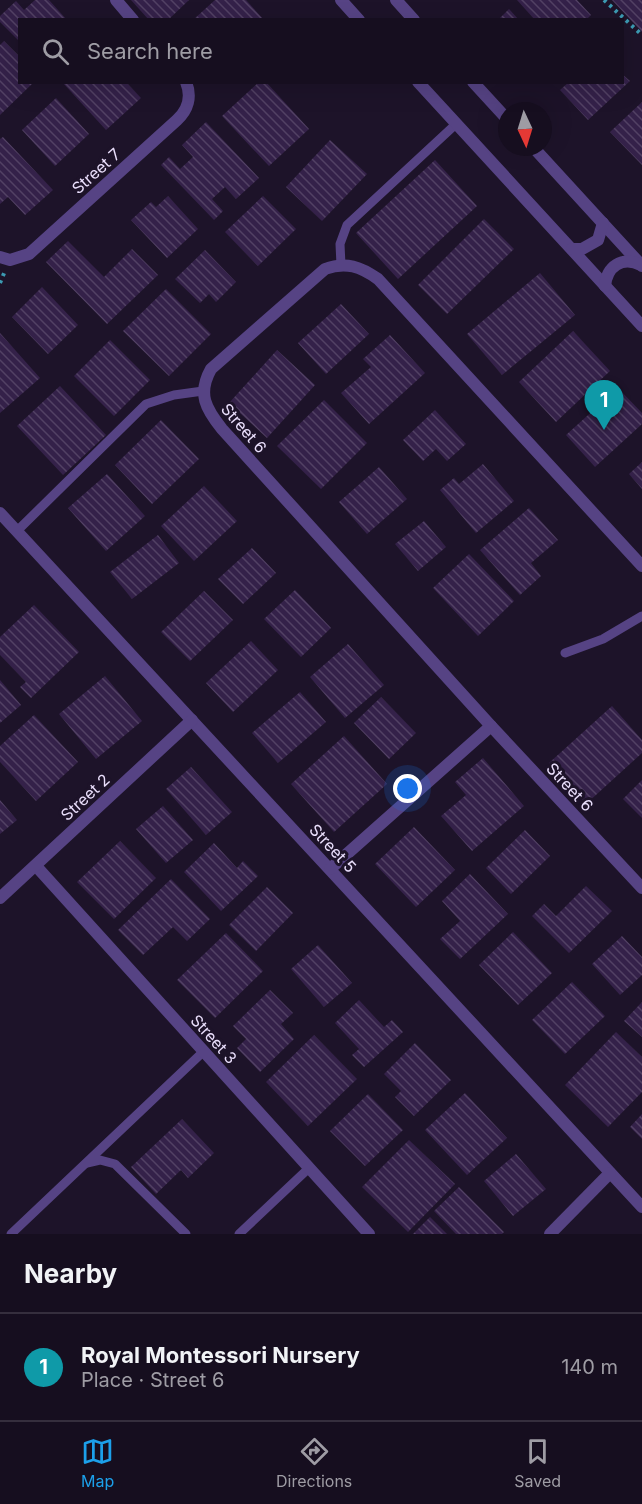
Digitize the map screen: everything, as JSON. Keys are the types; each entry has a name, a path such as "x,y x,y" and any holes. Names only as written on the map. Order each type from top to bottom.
{"street":[{"path":"116,0 131,18"},
{"path":"341,0 357,18"},
{"path":"399,1 412,18"},
{"name":"Street 7","path":"0,257 10,260 29,254 183,114 189,95 186,84"},
{"path":"420,84 642,326"},
{"path":"475,84 498,109"},
{"path":"540,156 642,266"},
{"path":"572,249 582,249 598,240 603,223"},
{"path":"606,286 606,276 612,267 622,261 632,261 642,266"},
{"path":"203,391 211,369 325,269 341,265 363,268 378,279 642,566"},
{"name":"Street 6","path":"203,391 207,410 222,429 491,726 642,888"},
{"name":"Street 5","path":"0,513 642,1207"},
{"name":"Street 2","path":"0,898 192,720"},
{"path":"330,869 491,726"},
{"name":"Street 3","path":"36,866 369,1234"},
{"path":"550,1234 610,1173"}],"lane":[{"path":"341,265 340,244 347,225 456,124"},
{"path":"17,531 146,404 174,395 203,391"},
{"path":"565,653 603,639 642,616"},
{"path":"12,1234 203,1052"},
{"path":"84,1165 100,1160 115,1164 186,1234"},
{"path":"239,1234 309,1167"}],"path":[{"path":"604,0 624,18"},
{"path":"624,18 642,35"}],"building":[{"path":"35,0 49,0 65,18 18,18 18,40 0,22 0,16 16,1 24,10"},
{"path":"131,0 189,0 170,18 147,18"},
{"path":"215,0 246,0 262,18 195,18"},
{"path":"517,0 577,0 591,15 588,18 533,18"},
{"path":"612,0 642,0 642,32"},
{"path":"509,9 517,18 500,18"},
{"path":"4,41 18,55 18,84 32,84 0,115 0,45"},
{"path":"624,76 630,81 588,120 560,90 567,84 624,84"},
{"path":"64,84 128,84 141,98 106,130"},
{"path":"257,84 268,84 309,129 269,166 222,116"},
{"path":"56,98 89,134 55,166 22,130"},
{"path":"642,102 642,165 610,132"},
{"path":"206,122 259,178 236,199 225,187 212,199 223,211 214,220 161,165 169,157 180,169 193,157 182,145"},
{"path":"3,137 53,190 25,215 8,197 0,204 0,139"},
{"path":"330,140 367,174 322,221 286,187"},
{"path":"435,160 477,206 398,279 356,233"},
{"path":"168,196 198,229 167,258 131,220 151,202 156,207"},
{"path":"263,196 296,229 258,266 225,232"},
{"path":"484,219 514,249 447,314 418,285"},
{"path":"68,241 104,277 132,249 158,275 107,324 46,262"},
{"path":"205,250 236,282 216,302 209,294 200,303 175,279"},
{"path":"540,273 575,315 502,375 467,334"},
{"path":"42,287 78,325 48,354 12,317"},
{"path":"166,289 211,334 169,376 123,331"},
{"path":"341,304 369,334 326,374 298,343"},
{"path":"573,331 610,371 556,422 519,382"},
{"path":"0,333 40,378 0,413"},
{"path":"390,335 425,373 369,424 341,393 371,367 363,359"},
{"path":"110,340 150,380 114,416 74,376"},
{"path":"277,350 315,385 267,438 229,403"},
{"path":"60,386 106,435 63,475 17,426"},
{"path":"618,388 642,413 642,424 595,467 566,435"},
{"path":"324,400 367,443 321,489 277,446"},
{"path":"435,410 466,444 447,461 436,449 423,461 403,440"},
{"path":"161,420 199,459 152,504 115,465"},
{"path":"642,462 642,489 629,474"},
{"path":"483,464 514,501 476,533 440,490 454,478 459,484"},
{"path":"379,467 407,499 367,534 339,502"},
{"path":"107,474 145,516 106,551 68,508"},
{"path":"204,486 237,521 194,561 161,526"},
{"path":"529,508 558,540 531,563 541,576 520,595 480,550"},
{"path":"424,521 446,547 418,571 395,544"},
{"path":"158,535 179,563 132,599 110,572"},
{"path":"252,548 276,573 243,604 218,579"},
{"path":"469,554 514,601 478,636 433,588"},
{"path":"295,590 331,628 301,657 264,619"},
{"path":"204,591 233,620 190,661 161,632"},
{"path":"34,605 79,652 31,698 20,687 26,682 0,655 0,637"},
{"path":"251,641 278,670 233,712 206,683"},
{"path":"348,644 384,685 345,718 310,677"},
{"path":"105,676 142,721 96,759 59,714"},
{"path":"0,680 21,705 0,723"},
{"path":"300,692 326,722 278,763 252,733"},
{"path":"381,697 416,733 389,759 354,723"},
{"path":"612,706 642,740 642,753 586,804 549,763"},
{"path":"34,715 78,762 36,801 0,762 0,746"},
{"path":"344,736 387,784 334,832 291,784"},
{"path":"483,758 524,806 472,851 441,816 466,795 455,782"},
{"path":"191,767 232,812 206,835 166,789"},
{"path":"642,780 642,818 623,799"},
{"path":"0,800 17,820 0,834"},
{"path":"163,806 193,840 166,863 136,829"},
{"path":"414,827 455,870 416,907 375,864"},
{"path":"525,830 550,856 511,894 486,868"},
{"path":"120,841 156,878 114,919 77,882"},
{"path":"214,843 237,868 243,861 258,876 221,911 184,872"},
{"path":"470,874 508,914 460,959 440,939 460,921 442,901"},
{"path":"171,879 210,919 187,941 173,927 143,955 118,930"},
{"path":"586,886 612,911 569,953 532,916 544,904 556,916"},
{"path":"267,887 293,913 256,951 229,925"},
{"path":"513,932 552,973 518,1005 479,965"},
{"path":"226,933 263,971 215,1018 177,980"},
{"path":"622,936 642,957 642,975 620,995 592,964"},
{"path":"318,945 352,983 324,1007 291,969"},
{"path":"572,982 605,1016 565,1054 532,1020"},
{"path":"270,990 293,1013 281,1024 294,1039 260,1072 237,1048 246,1039 233,1026"},
{"path":"359,1000 384,1027 392,1020 403,1032 364,1067 352,1055 359,1049 335,1023"},
{"path":"642,1002 642,1037 624,1021"},
{"path":"616,1032 642,1057 642,1092 608,1127 565,1085"},
{"path":"314,1035 357,1079 308,1126 266,1082"},
{"path":"415,1043 451,1080 414,1116 395,1097 401,1091 384,1074"},
{"path":"465,1093 507,1138 467,1175 425,1130"},
{"path":"368,1094 403,1130 365,1166 330,1131"},
{"path":"642,1114 642,1139 630,1127"},
{"path":"182,1119 214,1153 188,1178 181,1170 156,1194 131,1167"},
{"path":"409,1140 455,1184 408,1232 362,1187"},
{"path":"516,1154 546,1189 513,1216 484,1181"},
{"path":"459,1187 504,1232 502,1234 456,1234 434,1211"},
{"path":"430,1217 447,1234 413,1234"}],"place":[{"name":"Royal Montessori Nursery","path":"604,430"}]}
